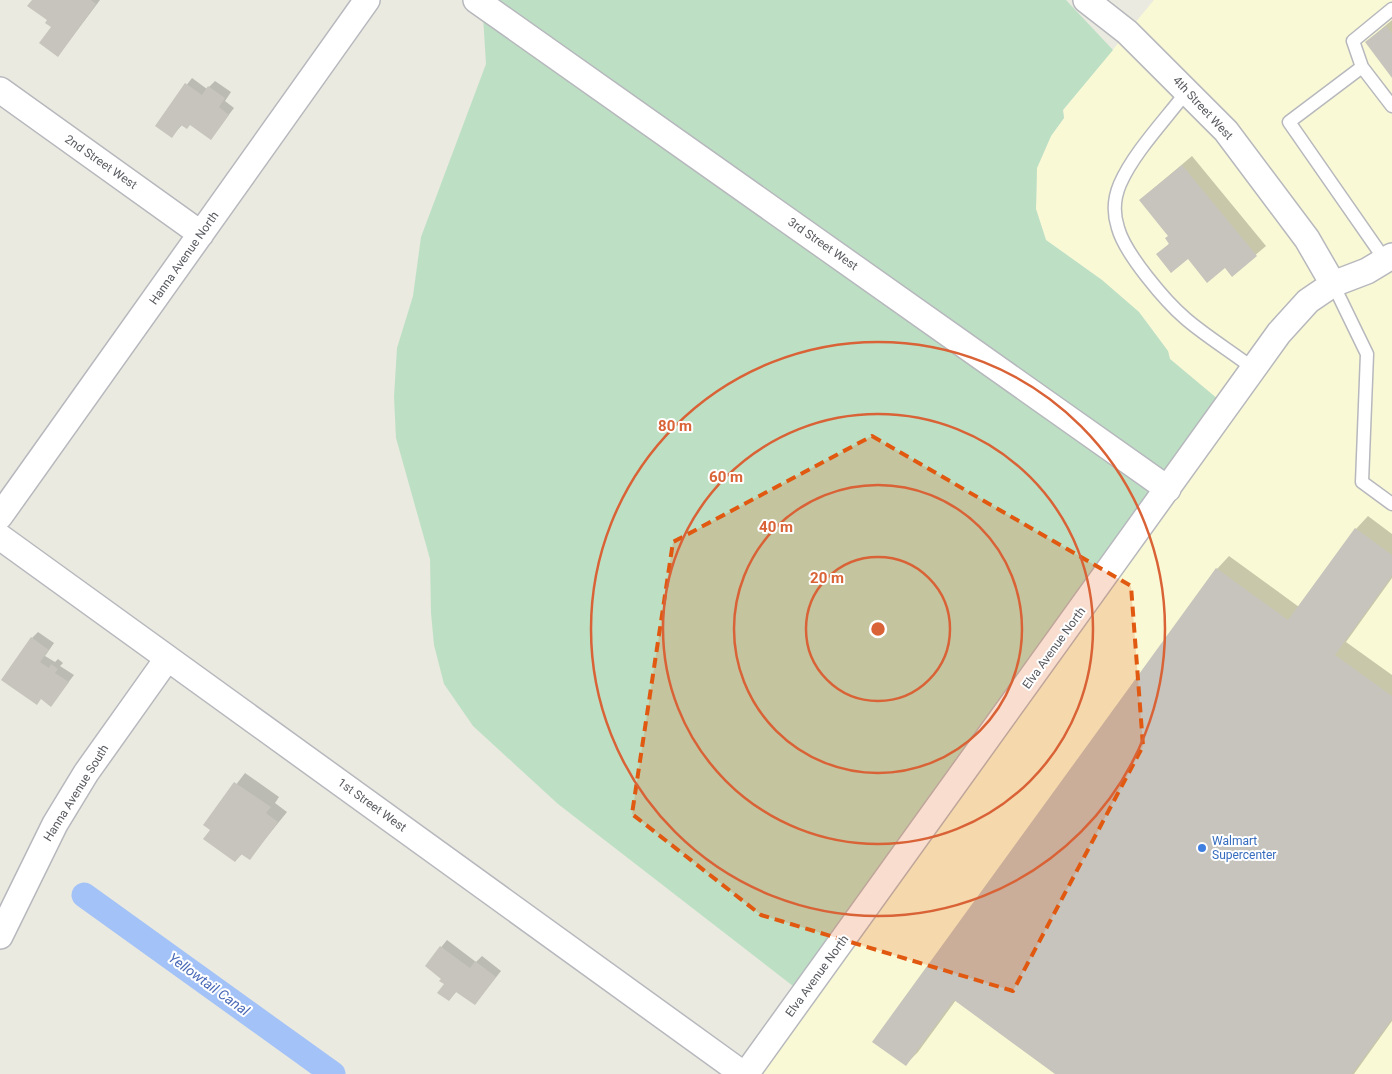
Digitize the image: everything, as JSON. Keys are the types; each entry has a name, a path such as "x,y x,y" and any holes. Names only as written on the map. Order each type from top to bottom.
{"street":[{"name":"Hanna Avenue North","path":"0,516 367,0"},
{"name":"3rd Street West","path":"476,0 1168,489"},
{"name":"4th Street West","path":"1086,0 1127,32 1226,131 1307,239 1333,284"},
{"name":"2nd Street West","path":"0,90 201,234"},
{"name":"Elva Avenue North","path":"745,1074 1279,333 1308,301 1333,284 1367,271 1389,258"},
{"name":"1st Street West","path":"0,537 745,1074"},
{"name":"Hanna Avenue South","path":"0,936 55,824 86,773 167,659"}],"lane":[{"path":"1392,9 1353,41 1362,67 1392,106"},
{"path":"1362,67 1289,122 1389,258"},
{"path":"1187,91 1129,167 1119,185 1114,208 1118,230 1132,255 1163,296 1186,320 1254,369"},
{"path":"1333,284 1367,354 1362,482 1392,504"}],"highlighted area":[{"path":"872,436 1131,586 1143,746 1013,991 761,915 632,814 673,542"}],"shaded area":[{"path":"482,0 1066,0 1113,50 1063,110 1064,118 1051,136 1037,168 1036,209 1046,240 1102,280 1139,312 1168,351 1170,359 1225,405 802,993 558,804 473,726 444,684 434,645 431,613 430,559 396,438 394,397 397,348 413,296 421,237 486,64"},
{"path":"1154,0 1392,0 1392,1074 744,1074 1225,405 1170,359 1168,351 1139,312 1102,280 1046,240 1036,209 1037,168 1051,136 1064,118 1063,110"}],"building":[{"path":"32,0 91,0 96,4 58,57 39,43 51,27 45,23 47,20 27,6"},
{"path":"1386,26 1392,34 1392,78 1365,42"},
{"path":"185,83 202,95 208,86 225,98 219,107 229,115 211,140 190,125 187,129 181,125 172,138 155,126"},
{"path":"1182,165 1257,256 1232,277 1225,268 1207,283 1188,259 1171,273 1156,254 1169,244 1165,238 1168,236 1139,200"},
{"name":"Walmart Supercenter","path":"1355,528 1392,555 1392,576 1335,655 1392,696 1392,1019 1352,1074 1055,1074 954,1000 906,1066 872,1042 1216,568 1288,620"},
{"path":"31,637 49,650 40,662 49,668 51,664 58,669 55,673 69,682 51,707 41,699 37,705 1,680"},
{"path":"234,782 271,807 266,813 278,822 250,860 241,854 235,862 203,839 210,830 203,825"},
{"path":"440,946 470,968 475,961 496,977 475,1005 456,992 449,1001 437,993 444,984 439,981 441,979 425,966"}],"waterway":[{"name":"Yellowtail Canal","path":"84,895 333,1074"}],"place":[{"name":"Walmart Supercenter","path":"1202,848"}]}
